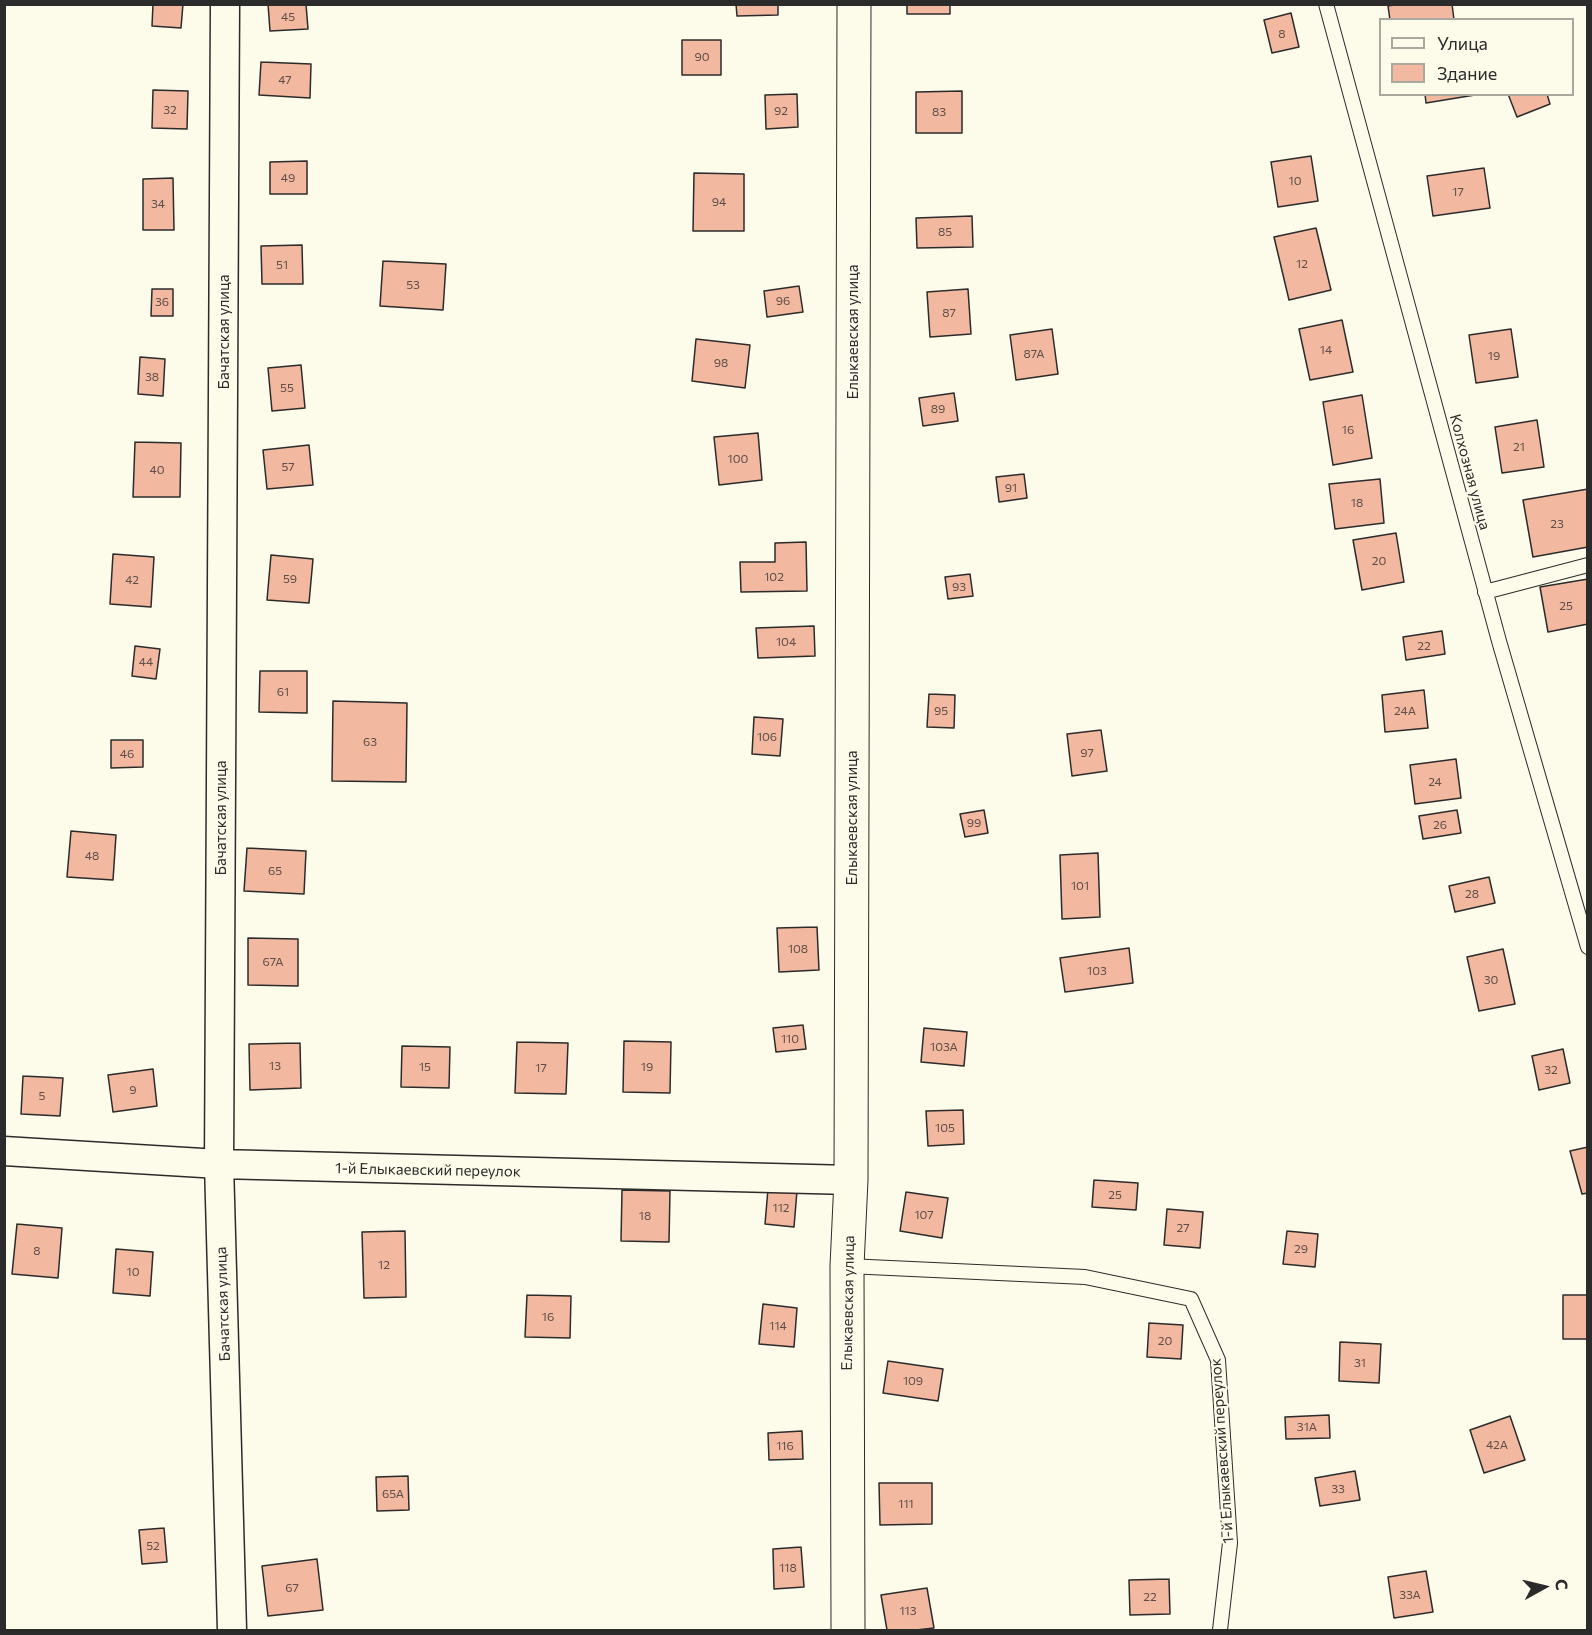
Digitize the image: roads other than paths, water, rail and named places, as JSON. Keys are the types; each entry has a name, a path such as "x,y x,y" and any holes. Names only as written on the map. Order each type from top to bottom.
{"street":[{"name":"Бачатская улица","path":"225,4 219,1164 232,1630"},
{"name":"Елыкаевская улица","path":"848,1630 847,1266 851,1180 854,4"},
{"name":"1-й Елыкаевский переулок","path":"4,1151 219,1164 851,1180"}],"lane":[{"name":"Колхозная улица","path":"1326,4 1485,592 1587,947"},
{"path":"1485,592 1587,565"},
{"name":"1-й Елыкаевский переулок","path":"847,1266 1085,1277 1191,1299 1218,1360 1230,1543 1220,1630"}]}
